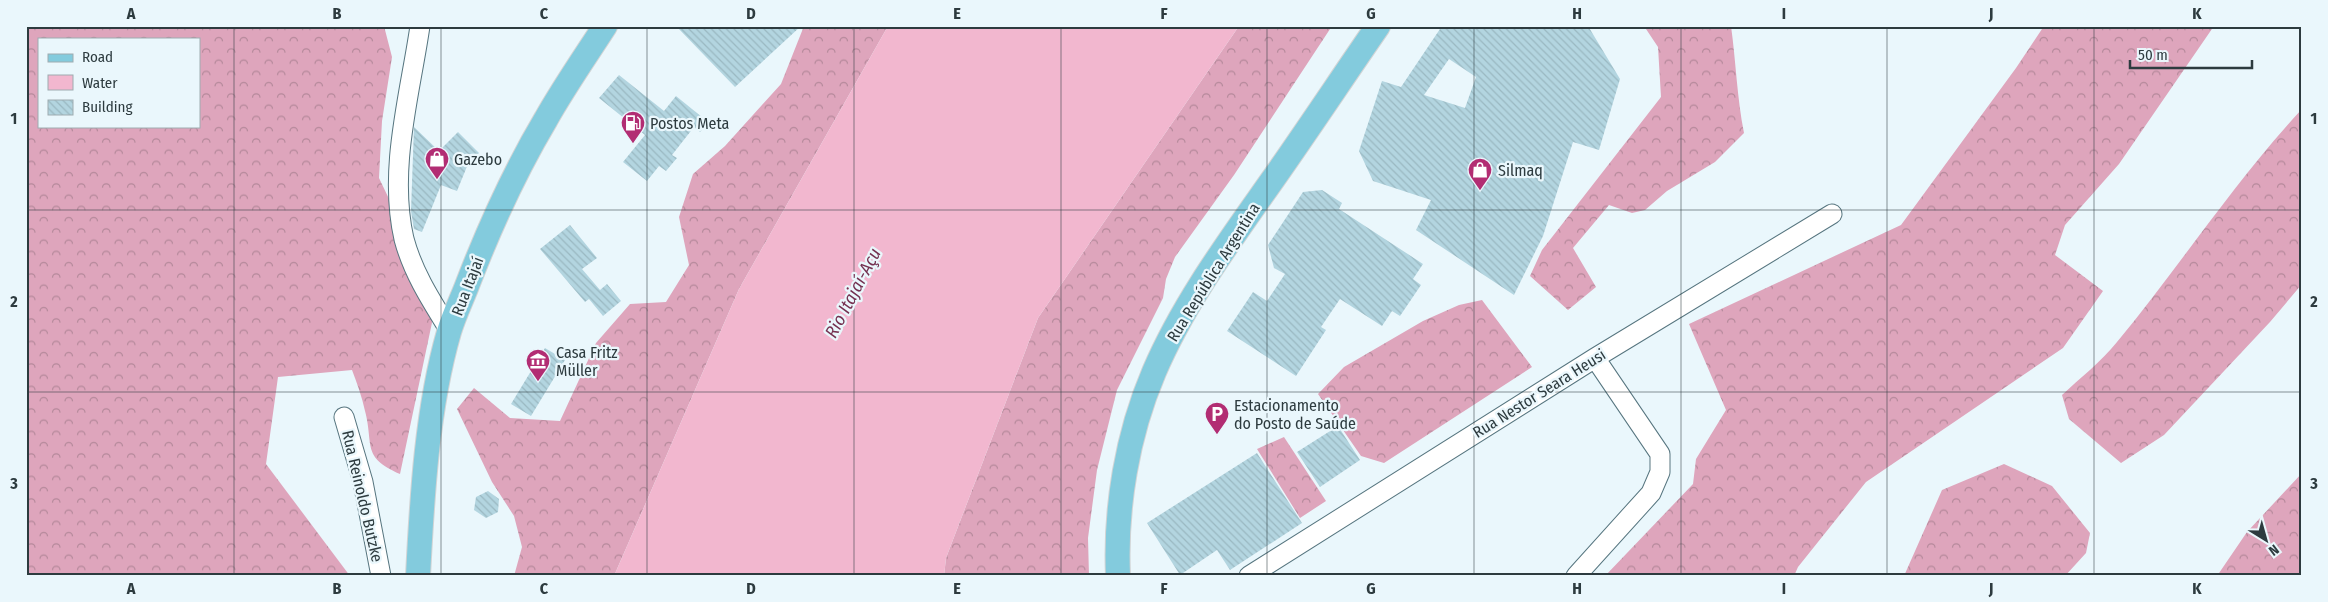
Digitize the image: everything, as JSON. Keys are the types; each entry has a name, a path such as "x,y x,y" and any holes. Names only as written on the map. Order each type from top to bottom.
{"main road":[{"name":"Rua Itajaí","path":"418,576 422,506 430,432 442,363 450,331 488,231 520,167 546,118 605,26"},
{"name":"Rua República Argentina","path":"1118,576 1118,526 1122,491 1136,423 1153,373 1176,328 1212,268 1378,26"}],"street":[{"path":"420,26 398,172 399,207 404,239 415,270 450,331"},
{"name":"Rua Nestor Seara Heusi","path":"1249,576 1595,358 1832,214"},
{"path":"1576,576 1651,493 1660,472 1660,454 1595,358"},
{"name":"Rua Reinoldo Butzke","path":"344,417 363,482 381,576"}],"green space":[{"path":"26,26 384,26 392,57 382,121 379,178 437,299 400,474 379,462 374,456 371,449 364,406 352,370 278,377 266,464 350,576 26,576"},
{"path":"804,26 888,26 739,289 614,576 514,576 522,547 514,516 492,482 457,409 474,388 510,418 560,421 596,343 630,304 666,302 689,265 679,217 693,174 725,146 781,84"},
{"path":"1239,26 1332,26 1234,175 1175,257 1166,279 1163,298 1117,390 1097,470 1088,538 1089,576 944,576 946,558 1038,318"},
{"path":"1644,26 1731,26 1744,133 1715,162 1667,191 1645,210 1632,213 1609,205 1573,248 1596,287 1568,310 1530,276 1542,250 1661,97 1658,47"},
{"path":"2044,26 2214,26 2119,164 2065,225 2055,255 2103,291 2063,348 1866,482 1798,567 1794,576 1605,576 1693,484 1696,459 1726,410 1689,324 1901,225 2016,68"},
{"path":"2302,109 2302,284 2270,322 2164,435 2121,463 2069,419 2062,395 2117,342 2253,166"},
{"path":"1482,300 1532,367 1384,463 1361,456 1318,394 1344,367 1423,321 1459,305"},
{"path":"1284,437 1326,501 1300,518 1257,449"},
{"path":"2004,464 2052,486 2090,533 2086,553 2065,576 1904,576 1942,490"},
{"path":"2302,473 2302,576 2217,576 2247,532"}],"water":[{"name":"Rio Itajaí-Açu","path":"888,26 1239,26 1038,318 946,558 944,576 614,576 739,289"}],"building":[{"path":"676,26 801,26 735,87"},
{"path":"1442,26 1588,26 1620,79 1599,150 1573,142 1543,236 1514,295 1416,230 1431,200 1373,181 1359,151 1382,81 1401,87","holes":["1449,59 1476,77 1465,108 1424,95"]},
{"path":"619,75 664,111 676,96 708,122 700,132 694,127 672,155 677,158 666,171 659,166 647,181 623,162 645,135 599,98"},
{"name":"Gazebo","path":"414,127 439,151 458,132 479,153 468,164 457,191 441,185 422,232 414,229 411,211"},
{"path":"1322,190 1342,203 1339,209 1423,264 1413,279 1421,285 1400,316 1392,311 1382,326 1340,299 1321,327 1326,330 1296,376 1227,331 1253,292 1267,301 1285,274 1274,268 1268,245 1303,192"},
{"path":"570,225 597,258 582,269 600,290 607,284 621,301 603,316 589,299 585,302 540,249"},
{"name":"Casa Fritz Müller","path":"545,348 565,360 531,416 511,404"},
{"path":"1338,426 1360,460 1320,487 1297,452"},
{"path":"1257,453 1302,523 1230,570 1217,550 1180,575 1147,523"},
{"path":"488,491 499,499 498,512 486,518 474,510 476,497"}],"place":[{"name":"Postos Meta","path":"633,144"},
{"name":"Gazebo","path":"437,180"},
{"name":"Silmaq","path":"1480,191"},
{"name":"Casa Fritz Müller","path":"538,382"},
{"name":"Estacionamento do Posto de Saúde","path":"1217,435"}]}
